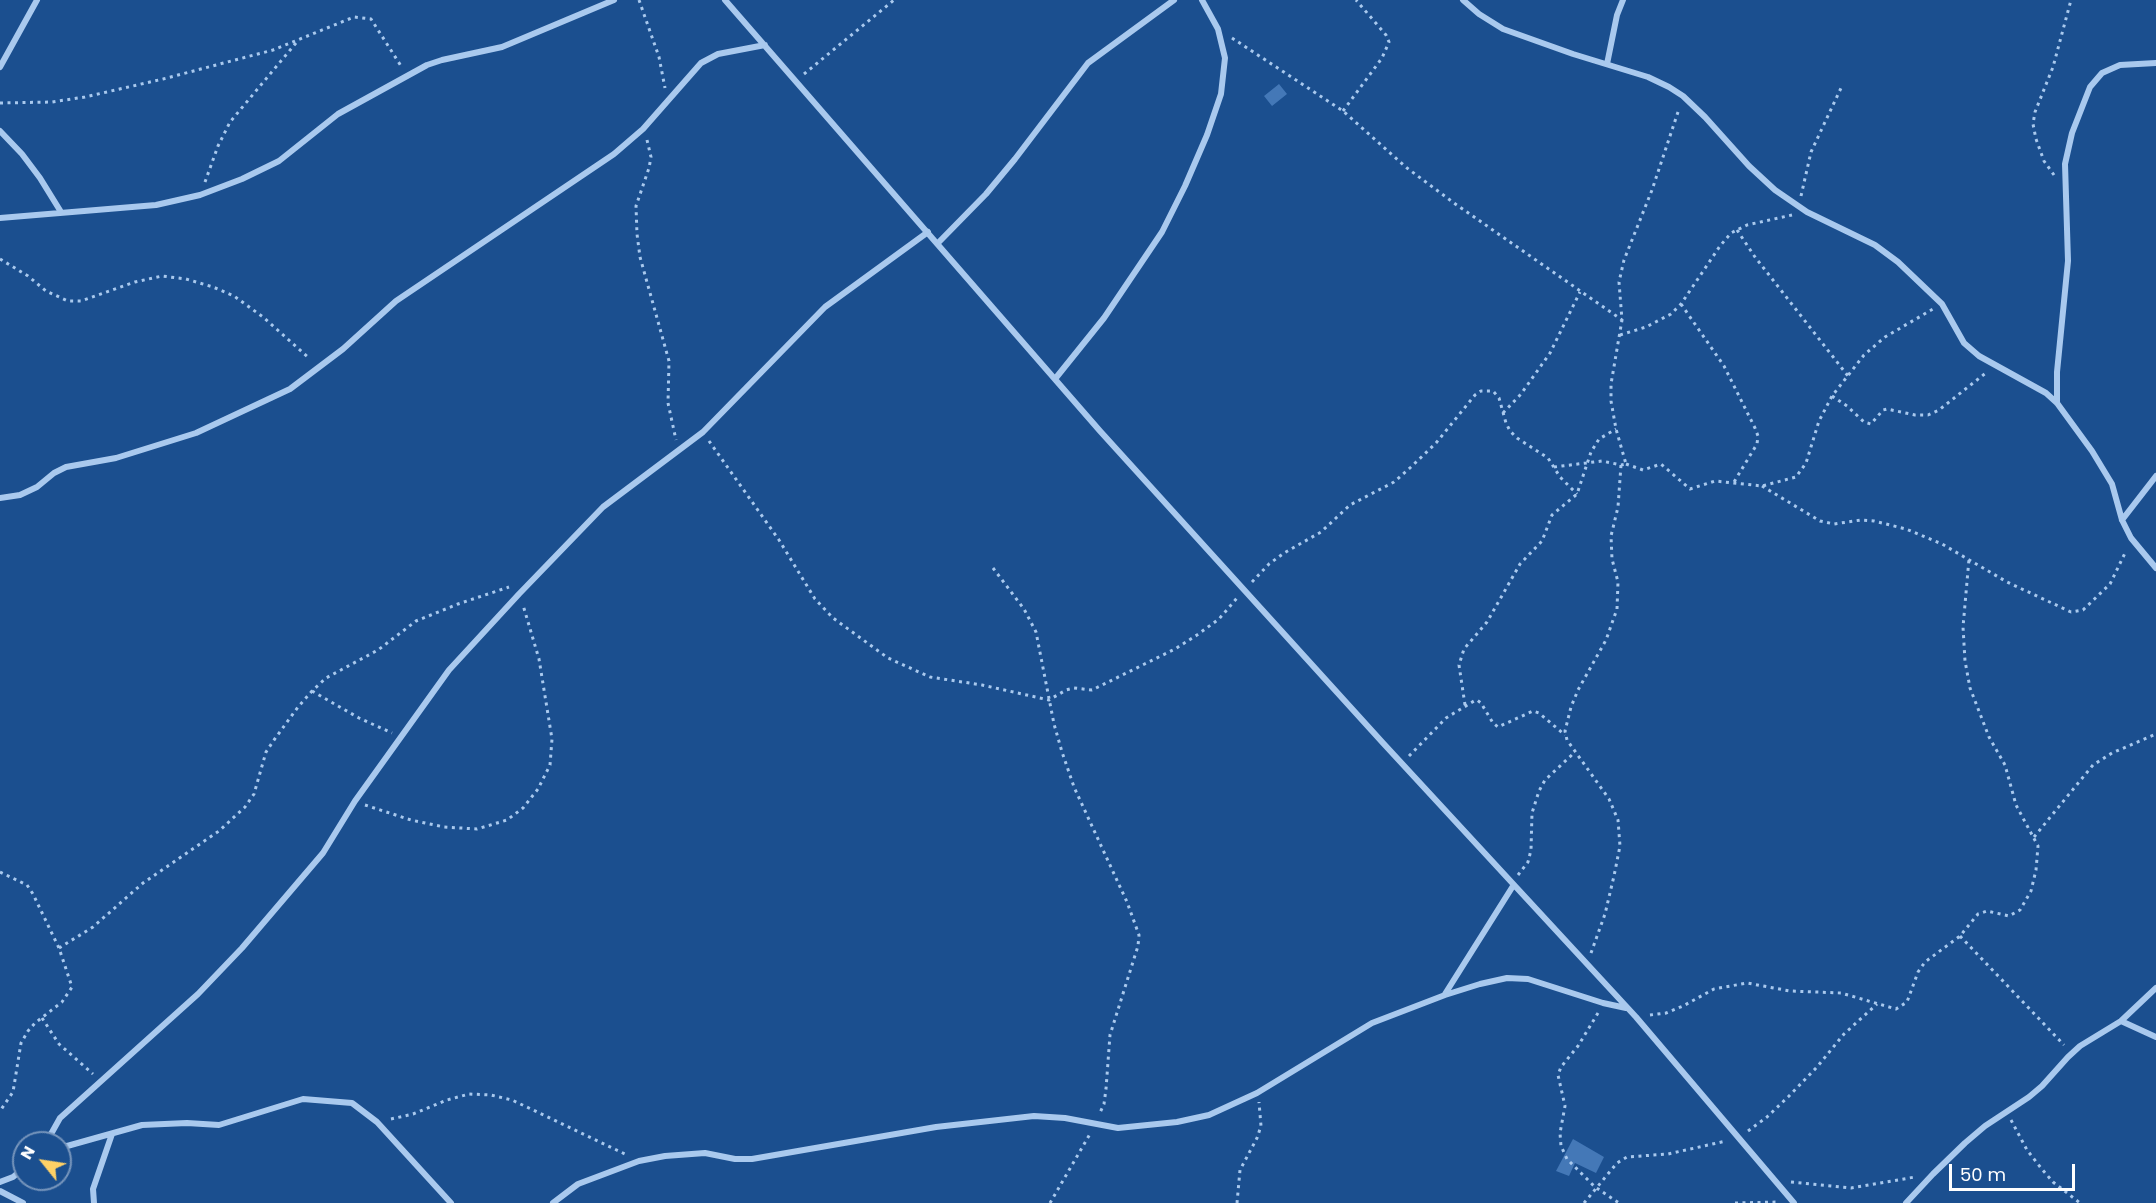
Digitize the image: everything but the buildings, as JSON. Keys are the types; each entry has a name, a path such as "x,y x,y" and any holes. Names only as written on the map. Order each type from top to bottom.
{"street":[{"path":"0,67 37,0"},
{"path":"0,218 156,205 200,195 242,179 279,161 338,114 407,75 442,60 502,46 614,0"},
{"path":"725,0 1055,379 1402,764 1636,1017 1794,1203"},
{"path":"938,243 986,194 1088,63 1174,0"},
{"path":"1055,379 1104,318 1162,232 1207,135 1221,94 1225,58 1218,28 1202,0"},
{"path":"1463,0 1479,14 1503,29 1532,41 1648,76 1683,96 1775,190 1807,212 1875,245 1898,262 1942,304 1964,343 1979,356 2046,393 2057,402 2112,484 2122,520 2131,538 2156,568"},
{"path":"1607,64 1617,15 1623,0"},
{"path":"0,498 20,495 37,487 54,473 66,467 116,458 196,433 290,389 343,349 396,301 615,154 643,129 701,63 718,54 765,45"},
{"path":"2057,402 2059,345 2068,261 2065,164 2072,133 2090,87 2102,73 2120,65 2156,63"},
{"path":"0,132 34,170 61,212"},
{"path":"53,1131 60,1118 198,994 242,948 323,853 355,801 449,670 603,507 703,432 825,307 928,232"},
{"path":"2122,520 2156,476"},
{"path":"1445,995 1512,884"},
{"path":"553,1203 578,1184 639,1161 664,1156 705,1153 735,1159 752,1159 936,1127 1034,1116 1065,1118 1118,1128 1177,1122 1209,1115 1257,1093 1372,1023 1445,995 1507,978 1528,979 1603,1003 1627,1008"},
{"path":"1906,1203 1933,1174 1985,1126 2042,1086 2072,1053 2121,1021 2156,988"},
{"path":"2121,1021 2156,1037"},
{"path":"72,1145 142,1125 187,1123 219,1125 303,1099 352,1103 377,1122 451,1203"},
{"path":"94,1203 93,1189 112,1134"},
{"path":"1,1194 23,1203"}],"path":[{"path":"639,0 658,57 668,98"},
{"path":"796,81 894,0"},
{"path":"1343,111 1382,58 1389,42 1386,35 1356,0"},
{"path":"2065,192 2044,161 2033,124 2035,112 2053,67 2071,0"},
{"path":"0,103 52,102 85,97 247,58 297,41 354,17 371,19 407,75"},
{"path":"1218,28 1343,111 1407,168 1506,241 1622,320"},
{"path":"200,195 218,146 230,122 297,41"},
{"path":"1799,206 1811,152 1841,88"},
{"path":"1565,736 1570,707 1606,640 1617,609 1618,582 1612,559 1611,536 1624,465 1611,401 1611,384 1622,320 1619,282 1624,260 1652,190 1683,96"},
{"path":"643,129 651,157 636,206 637,234 640,257 669,361 668,404 678,450"},
{"path":"1620,335 1658,322 1681,304 1720,246 1737,230 1747,225 1807,212"},
{"path":"1737,230 1755,257 1848,375"},
{"path":"0,259 28,276 46,291 68,302 81,301 135,282 162,276 186,279 213,287 234,296 263,317 318,368"},
{"path":"1503,413 1521,394 1550,353 1580,292"},
{"path":"1681,304 1724,366 1758,436 1756,444 1734,482"},
{"path":"1554,467 1609,461 1643,470 1661,464 1690,489 1707,482 1734,482 1762,486 1796,477 1802,471 1820,421 1832,396 1864,355 1885,337 1942,304"},
{"path":"1832,396 1868,425 1883,410 1887,409 1915,415 1928,415 1939,410 1995,366"},
{"path":"703,432 779,540 815,599 833,618 888,658 910,669 930,676 1049,700 1074,688 1092,690 1175,649 1219,619 1269,564 1321,532 1350,505 1394,482 1436,443 1475,395 1481,391 1492,391 1499,398 1506,423 1517,438 1542,453 1560,477 1577,494"},
{"path":"1465,705 1459,665 1464,649 1487,622 1520,564 1542,541 1552,515 1577,494 1599,439 1616,429"},
{"path":"1762,486 1820,521 1834,524 1861,520 1874,521 1906,529 1942,544 2007,582 2071,612 2083,610 2110,584 2119,569 2131,538"},
{"path":"1636,1017 1666,1012 1683,1006 1714,989 1747,983 1790,991 1841,993 1896,1010 1907,1002 1918,972 1925,962 1960,936 1981,912 1987,911 2009,916 2020,910 2031,891 2038,846 2016,805 2005,765 1986,730 1970,688 1965,661 1963,627 1968,559"},
{"path":"993,568 1024,609 1036,632 1062,752 1074,787 1127,902 1139,935 1138,946 1110,1035 1104,1104 1095,1125 1050,1203"},
{"path":"59,948 79,938 143,883 219,831 245,807 254,794 266,752 292,715 326,678 378,650 416,621 512,586"},
{"path":"355,801 411,820 444,827 477,829 507,820 523,808 538,789 550,765 552,739 539,659 519,594"},
{"path":"312,691 359,718 396,735"},
{"path":"1402,764 1433,730 1465,705 1477,700 1498,727 1537,711 1565,736 1609,799 1618,820 1620,846 1614,876 1605,914 1587,963"},
{"path":"2034,837 2093,765 2112,753 2156,734"},
{"path":"1512,884 1528,862 1531,850 1532,813 1539,791 1545,780 1575,752"},
{"path":"0,872 27,885 59,948 72,987 62,1002 28,1031 21,1043 14,1092 0,1111"},
{"path":"1960,936 2072,1053"},
{"path":"1603,1003 1558,1075 1565,1106 1560,1132 1561,1146 1567,1159 1595,1187 1619,1203"},
{"path":"1584,1203 1617,1162 1628,1157 1668,1154 1739,1138 1774,1110 1817,1067 1844,1034 1877,1004"},
{"path":"42,1018 59,1044 102,1081"},
{"path":"1237,1203 1240,1170 1261,1126 1261,1111 1257,1093"},
{"path":"377,1122 413,1114 469,1094 491,1095 512,1100 639,1161"},
{"path":"2006,1112 2027,1150 2041,1168 2053,1182 2080,1203"},
{"path":"1774,1181 1861,1187 1933,1174"},
{"path":"1735,1203 1794,1203"}]}
